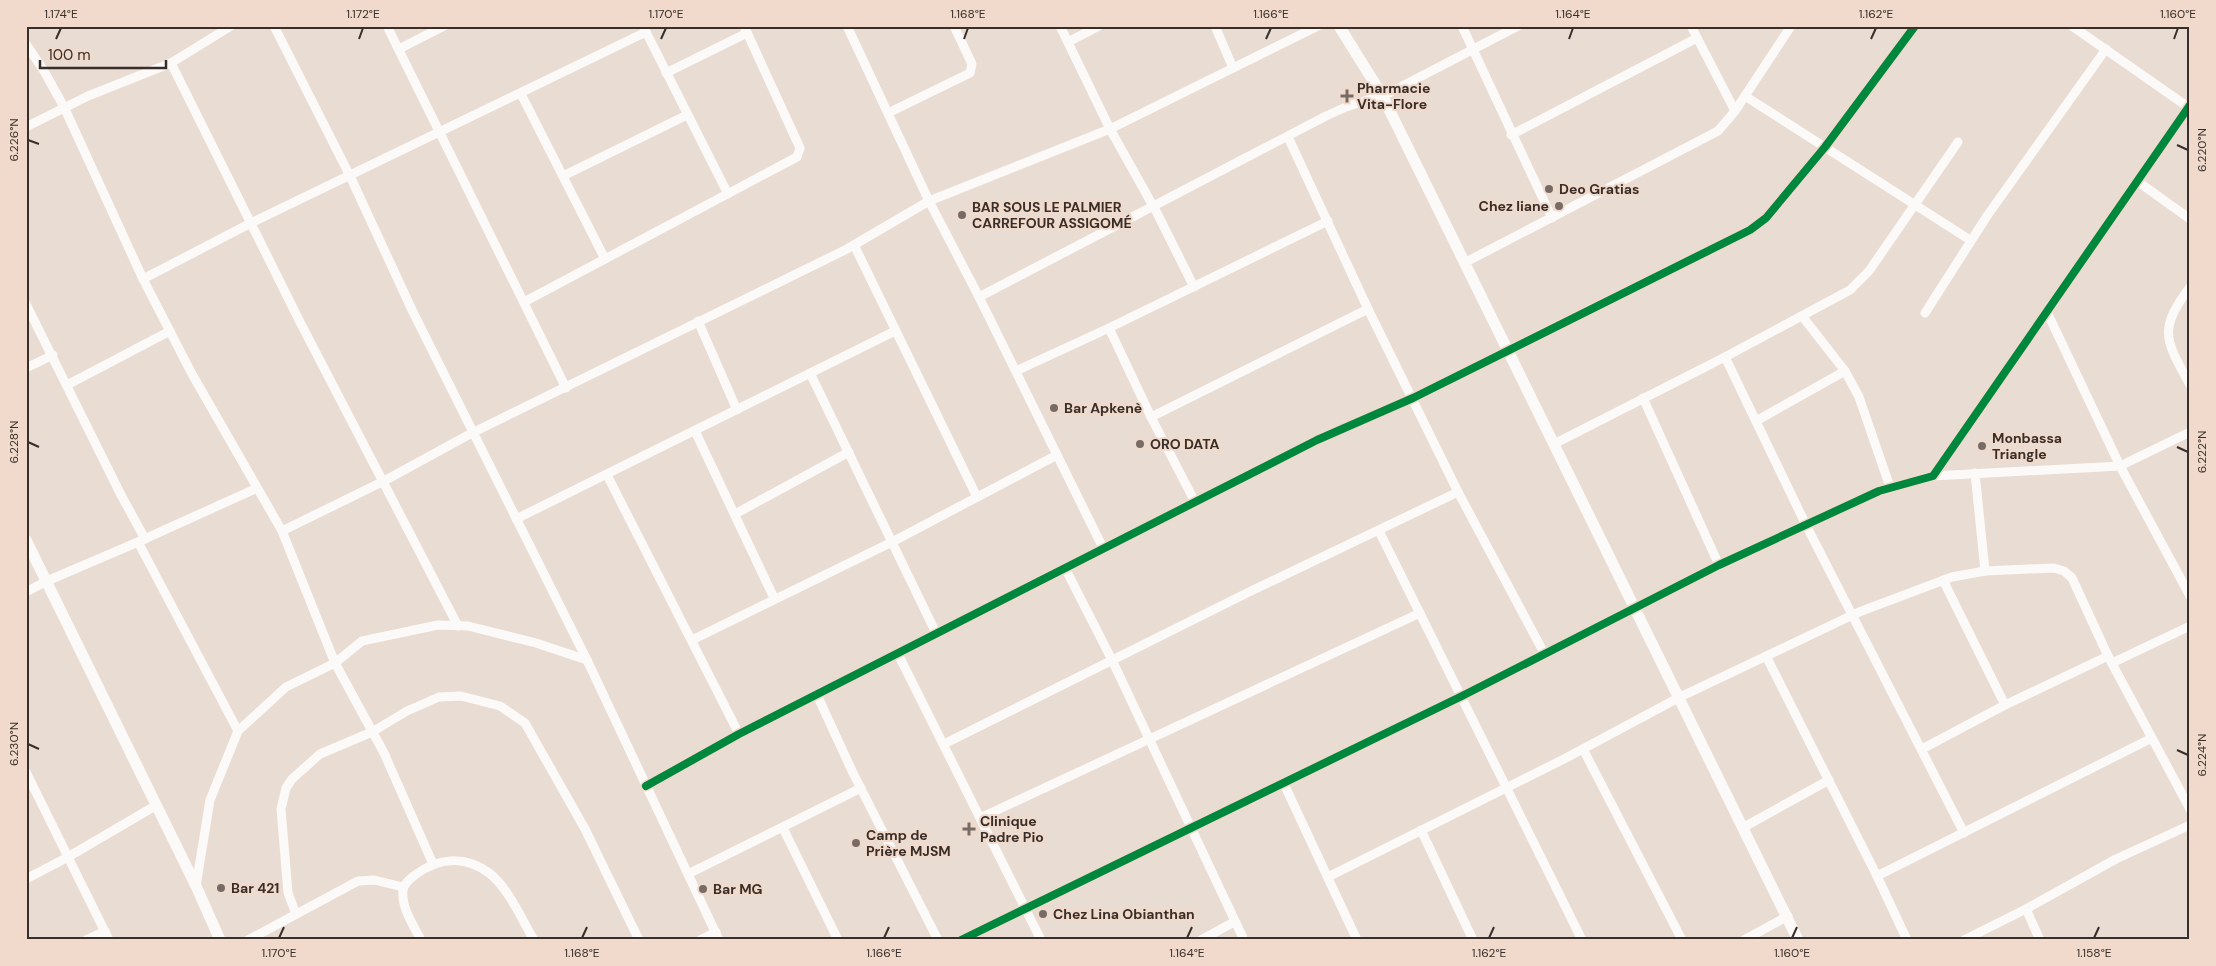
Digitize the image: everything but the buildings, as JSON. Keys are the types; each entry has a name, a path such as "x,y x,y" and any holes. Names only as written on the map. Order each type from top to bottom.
{"street":[{"path":"26,127 112,85 171,63 232,26"},
{"path":"274,26 350,176 472,433 587,660 717,936 700,940"},
{"path":"387,26 566,388"},
{"path":"399,49 444,26"},
{"path":"847,26 929,201 980,297 1103,548"},
{"path":"888,113 970,73 972,64 954,26"},
{"path":"1060,26 1110,129 1194,287"},
{"path":"1068,42 1100,26"},
{"path":"1215,26 1233,68"},
{"path":"282,531 384,481 472,433 854,245 929,201 1110,129 1318,26"},
{"path":"1339,26 1382,96 1634,610 1680,697 1788,916 1798,940"},
{"path":"1462,26 1511,135 1552,218"},
{"path":"980,297 1152,205 1346,107 1382,96 1518,26"},
{"path":"1691,26 1735,111"},
{"path":"1464,263 1718,131 1735,111 1791,26"},
{"path":"646,786 739,734 1103,548 1317,440 1413,398 1759,224 1825,147 1915,26"},
{"path":"1933,476 2189,106 2072,26"},
{"path":"143,279 251,223 521,94 645,29 728,194"},
{"path":"524,302 794,160 800,153 800,148 746,30 666,73"},
{"path":"1511,135 1697,38"},
{"path":"26,44 64,107 143,279 170,331 224,432 282,531 334,663 384,753 433,864"},
{"path":"1925,313 1970,240 2106,49"},
{"path":"171,63 458,626"},
{"path":"521,94 605,259"},
{"path":"1745,96 1970,240"},
{"path":"563,176 687,115"},
{"path":"1288,137 1368,309 1458,492 1544,653"},
{"path":"1554,444 1850,290 1861,280 1916,205 1958,142"},
{"path":"2137,181 2190,219"},
{"path":"1016,371 1109,328 1328,221"},
{"path":"854,245 977,497"},
{"path":"2190,287 2176,305 2167,328 2171,350 2190,385"},
{"path":"26,304 238,732"},
{"path":"1151,417 1368,309"},
{"path":"2047,312 2120,466 2190,596"},
{"path":"1802,316 1845,371 1859,396 1890,487"},
{"path":"698,321 737,410"},
{"path":"1109,328 1151,417 1195,502"},
{"path":"67,385 170,331"},
{"path":"516,519 895,331"},
{"path":"26,368 52,355"},
{"path":"1724,357 1806,525 1964,832"},
{"path":"1756,421 1845,371"},
{"path":"810,373 936,633"},
{"path":"1643,398 1719,565"},
{"path":"695,431 774,598"},
{"path":"961,940 1462,696 1719,565 1890,487 1933,476 2120,466 2190,432"},
{"path":"735,514 848,452"},
{"path":"692,640 774,598 892,542 1057,455"},
{"path":"1975,473 1985,571"},
{"path":"607,475 739,734"},
{"path":"26,592 257,488"},
{"path":"944,744 1251,591 1458,492"},
{"path":"1379,531 1582,940"},
{"path":"26,540 196,886 220,940"},
{"path":"1065,568 1112,660 1148,740 1192,828 1244,940"},
{"path":"1328,877 1507,788 1680,697 1853,615 1943,580 1985,571 2054,568 2064,571 2072,578 2110,660 2190,809"},
{"path":"1943,580 2004,705"},
{"path":"980,818 1420,613"},
{"path":"196,886 210,800 238,732 286,687 334,663 362,641 438,625 458,626 502,633 587,660"},
{"path":"1922,750 2004,705 2190,626"},
{"path":"898,654 1041,940"},
{"path":"1766,656 1877,876 1907,940"},
{"path":"817,695 861,788 938,940"},
{"path":"296,914 288,893 283,843 281,809 286,788 301,770 320,754 372,732 407,711 445,696 461,696 500,706 515,714 525,723 585,829 638,940"},
{"path":"1877,876 2152,738"},
{"path":"1583,749 1682,940"},
{"path":"26,772 110,940"},
{"path":"1744,827 1829,780"},
{"path":"1284,784 1357,940"},
{"path":"688,874 861,788"},
{"path":"26,879 156,806"},
{"path":"1964,940 2026,909 2116,859 2190,825"},
{"path":"783,828 838,940"},
{"path":"1421,830 1473,940"},
{"path":"421,940 406,910 402,898 403,887 409,880 433,864 449,860 463,861 488,872 500,884 534,940"},
{"path":"248,940 358,881 374,880 403,887"},
{"path":"2026,909 2040,940"},
{"path":"1744,940 1788,916"},
{"path":"1201,940 1234,922"},
{"path":"86,940 105,931"}],"cycle path":[{"path":"646,786 739,734 1317,440 1413,398 1750,230 1766,218 1825,147 1915,26"},
{"path":"961,940 1462,696 1719,565 1879,491 1933,476 2190,105"}],"place":[{"name":"Pharmacie Vita-Flore","path":"1347,96"},
{"name":"Deo Gratias","path":"1549,189"},
{"name":"Chez liane","path":"1559,206"},
{"name":"BAR SOUS LE PALMIER CARREFOUR ASSIGOMÉ","path":"962,215"},
{"name":"Bar Apkenè","path":"1054,408"},
{"name":"ORO DATA","path":"1140,444"},
{"name":"Monbassa Triangle","path":"1982,446"},
{"name":"Clinique Padre Pio","path":"969,829"},
{"name":"Camp de Prière MJSM","path":"856,843"},
{"name":"Bar 421","path":"221,888"},
{"name":"Bar MG","path":"703,889"},
{"name":"Chez Lina Obianthan","path":"1043,914"}]}
